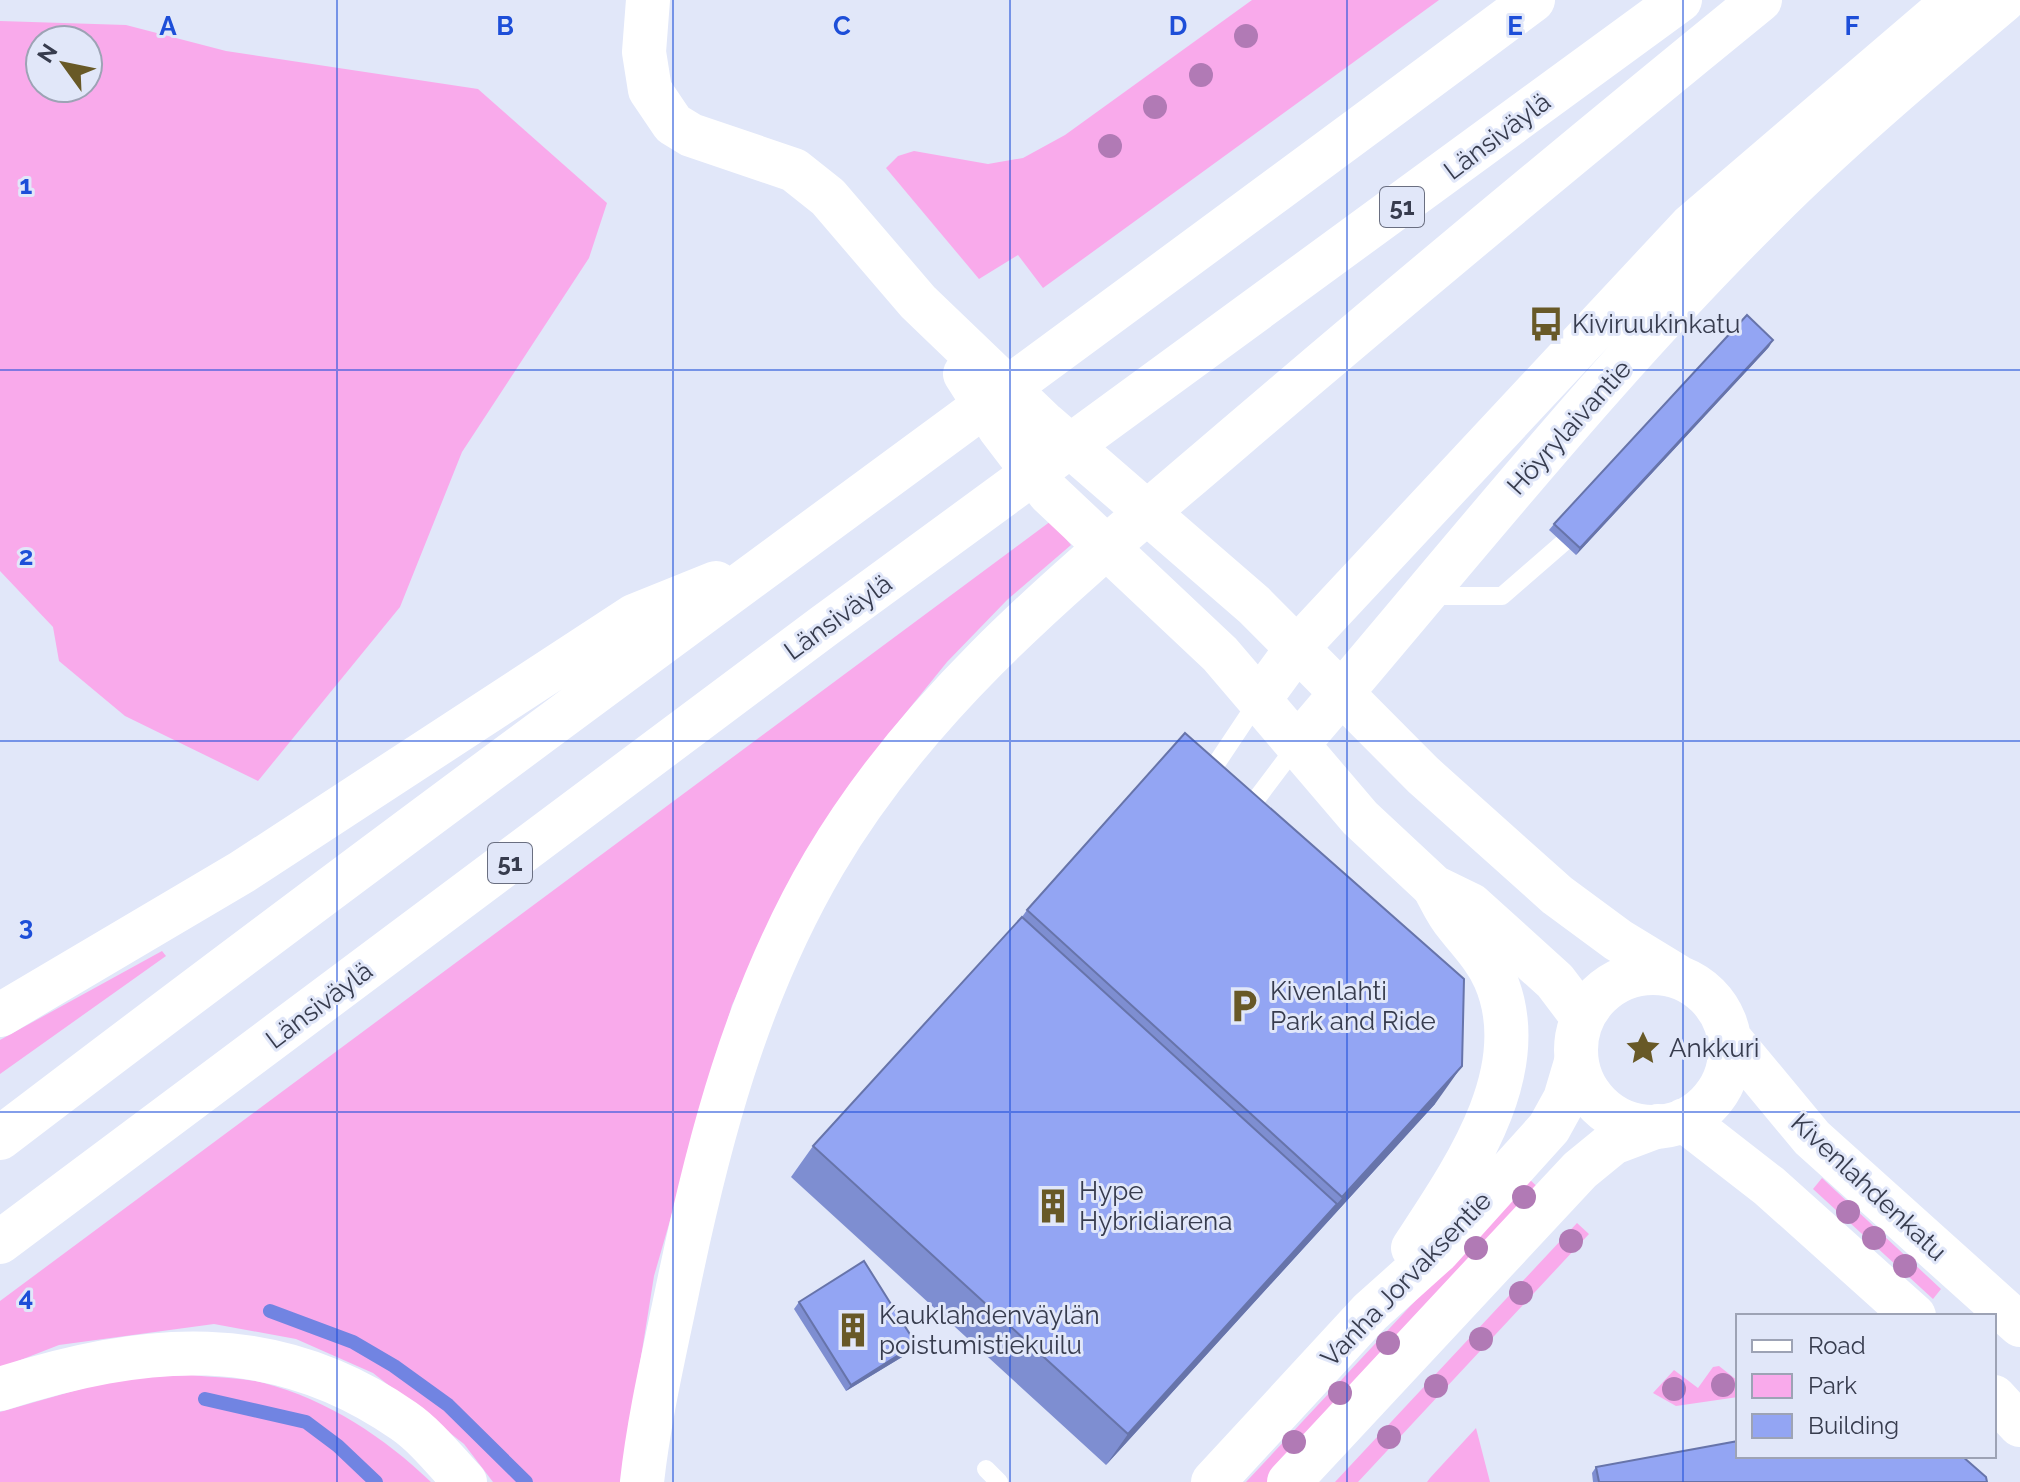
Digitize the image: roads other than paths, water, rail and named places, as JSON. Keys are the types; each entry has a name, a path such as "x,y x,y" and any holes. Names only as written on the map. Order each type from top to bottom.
{"main road":[{"path":"648,0 644,52 650,90 673,124 691,135 794,170 828,197 918,302 1045,424 1254,605 1423,775 1557,895 1618,940 1702,990 1720,1011 1729,1038 1725,1077 1716,1093 1671,1123"},
{"path":"0,1138 771,561 966,417 1060,352 1533,0"},
{"name":"Länsiväylä","path":"0,1242 812,635 1680,0"},
{"path":"642,1482 649,1424 695,1205 722,1098 760,992 824,863 891,764 1024,618 1489,220 1760,0"},
{"name":"Höyrylaivantie","path":"1297,745 1570,424 1795,184 1983,3"},
{"name":"Höyrylaivantie","path":"1259,700 1297,648 1691,226 1767,157 1983,3"},
{"path":"918,302 1000,429 1049,493 1220,654 1360,818 1434,887 1471,905 1555,981 1583,1018"},
{"path":"0,1015 242,872 634,616 771,561"},
{"path":"1370,1312 1470,1157 1506,1066 1509,1029 1494,975 1454,922 1434,887"},
{"path":"1677,976 1649,973 1621,979 1598,995 1583,1018 1576,1039 1576,1062 1584,1085 1599,1105 1619,1119 1671,1123 1769,1186 1912,1314"},
{"name":"Kivenlahdenkatu","path":"1729,1038 1812,1138 2020,1325"},
{"name":"Vanha Jorvaksentie","path":"1213,1482 1370,1312 1438,1251 1549,1128 1565,1099 1576,1062"},
{"name":"Vanha Jorvaksentie","path":"1289,1482 1580,1170 1613,1143 1671,1123"},
{"path":"0,1389 73,1365 143,1354 201,1352 253,1359 307,1370 352,1389 407,1423 465,1482"},
{"path":"1996,1399 2020,1425"}],"lane":[{"path":"1421,596 1502,596 1563,543"},
{"path":"1198,792 1259,700"},
{"path":"1230,833 1297,745"}],"waterway":[{"path":"270,1311 353,1342 394,1366 448,1405 526,1482"},
{"path":"205,1399 306,1422 338,1446 376,1482"}],"place":[{"name":"Kiviruukinkatu","path":"1546,324"},
{"name":"Kivenlahti Park and Ride","path":"1244,1006"},
{"name":"Ankkuri","path":"1643,1048"},
{"name":"Hype Hybridiarena","path":"1053,1206"},
{"name":"Kauklahdenväylän poistumistiekuilu","path":"853,1330"}]}
